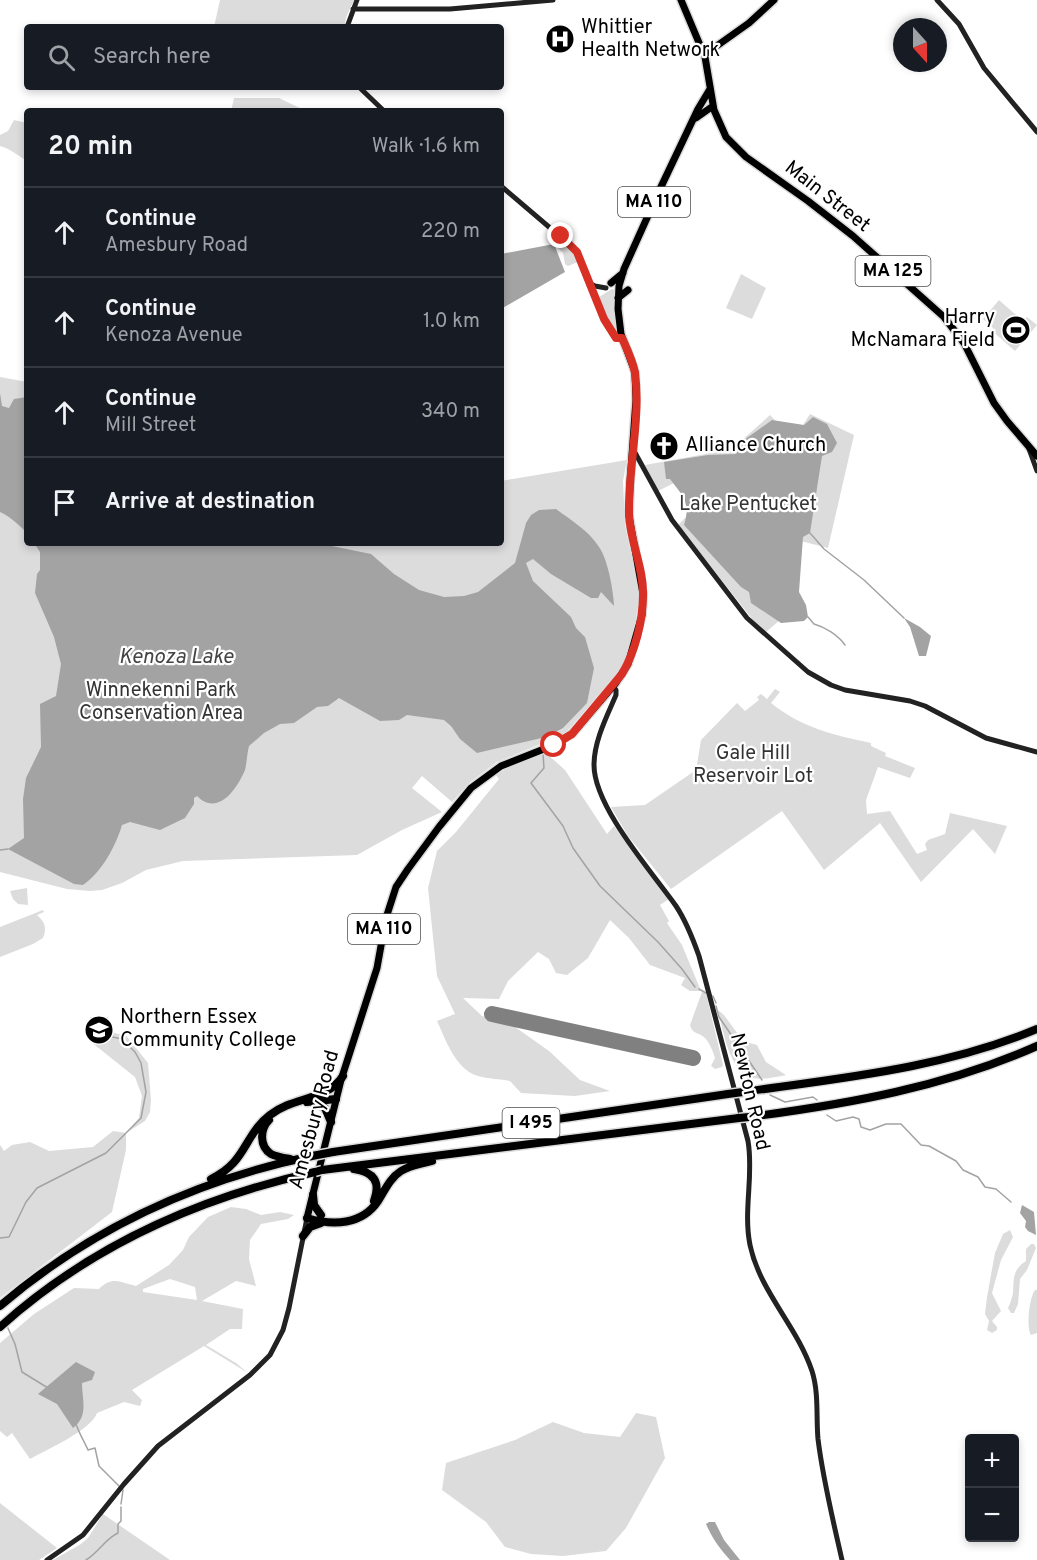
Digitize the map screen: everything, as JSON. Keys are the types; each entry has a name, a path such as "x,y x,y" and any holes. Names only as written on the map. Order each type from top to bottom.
{"highway":[{"name":"I 495","path":"0,1306 41,1273 84,1244 128,1220 179,1196 222,1180 295,1160 333,1152 932,1063 988,1048 1037,1029"},
{"name":"I 495","path":"0,1327 64,1277 105,1250 182,1212 226,1195 335,1168 831,1106 887,1095 970,1071 1037,1046"},
{"path":"295,1160 271,1154 262,1140 265,1125 286,1108 316,1098 334,1088 343,1076"},
{"path":"179,1196 229,1169 238,1160 258,1126 268,1116 290,1103 337,1097"},
{"path":"316,1098 325,1108 331,1122"},
{"path":"307,1218 352,1221 367,1214 392,1179 410,1166 498,1148"},
{"path":"303,1236 310,1227 322,1219 338,1220 356,1216 370,1207 377,1192 376,1182 370,1174 354,1169 335,1168"},
{"path":"313,1195 314,1205 322,1219"}],"main road":[{"path":"348,24 357,0"},
{"path":"353,9 454,9 553,0"},
{"name":"Main Street","path":"681,0 704,55 712,103 725,135 741,153 841,227 944,318 964,343 994,403 1010,426 1037,456"},
{"path":"704,55 749,23 774,0"},
{"path":"937,0 959,24 984,68 1037,132"},
{"name":"MA 110","path":"611,688 628,664 642,615 643,603 642,577 629,516 636,400 635,372 622,338 618,315 622,273 670,166 710,89"},
{"path":"362,90 381,108"},
{"path":"701,110 712,103"},
{"path":"701,110 710,112 716,117"},
{"path":"504,189 573,247 582,261 610,331 618,339 622,338"},
{"path":"590,283 595,286 609,285 622,273"},
{"path":"618,298 627,290"},
{"path":"632,447 672,520 747,618 808,672 845,690 910,701 925,706 986,738 1037,752"},
{"path":"1028,447 1037,471"},
{"name":"Amesbury Road","path":"46,1560 83,1535 123,1484 158,1446 250,1375 270,1355 290,1308 307,1218 337,1097 377,968 389,906 396,888 408,868 471,788 501,766 567,738 611,688"},
{"name":"Newton Road","path":"611,688 616,690 616,695 596,750 594,766 597,783 623,834 677,908 694,940 748,1138 750,1168 747,1219 750,1245 764,1282 812,1372 820,1453 842,1560"}],"green space":[{"path":"220,0 354,0 345,24 215,24"},
{"path":"234,98 279,98 300,108 232,108"},
{"path":"14,120 24,122 24,159 0,146 0,135 8,131"},
{"path":"556,237 574,252 578,262 568,266 565,264 563,253 553,242"},
{"path":"741,274 766,288 752,319 726,308"},
{"path":"612,289 615,290 618,335 608,320 599,297"},
{"path":"999,300 1023,321 1027,317 1037,325 1015,351 991,330 993,328 983,319"},
{"name":"Kenoza Lake","path":"0,377 24,381 24,546 504,546 504,480 627,460 623,481 625,524 638,590 635,625 625,660 618,673 565,734 497,762 469,783 452,802 422,776 412,788 442,812 402,830 357,855 183,861 146,870 122,883 102,890 90,891 67,889 0,872"},
{"name":"Lake Pentucket","path":"810,414 854,435 828,548 797,540 780,620 766,632 753,620 678,525 689,514 687,499 674,483 658,491 645,465 722,451 741,441 770,415 777,422 801,428"},
{"name":"Gale Hill Reservoir Lot","path":"775,689 780,692 771,703 794,719 831,733 871,743 871,746 886,753 885,756 915,768 910,778 878,767 866,800 867,814 890,811 917,854 927,850 925,844 928,840 945,834 950,813 1007,826 995,854 973,829 921,882 880,823 824,870 782,811 671,889 628,836 611,807 645,805 696,770 701,740 737,703 745,711 759,700 757,697 761,694 767,699"},
{"path":"546,753 565,770 607,834 614,826 669,899 660,905 669,921 667,923 682,945 701,991 690,991 681,985 685,978 650,965 629,938 610,920 588,958 567,975 556,973 549,959 538,952 508,981 499,999 463,998 482,1016 508,1022 549,1051 580,1080 610,1091 575,1096 521,1093 510,1081 482,1077 470,1072 457,1061 437,1021 455,1014 437,976 428,888 437,851 456,832 499,779 496,775 511,766"},
{"path":"27,888 28,905 18,904 10,891"},
{"path":"43,910 44,912 37,915 44,925 43,938 0,957 0,927"},
{"path":"702,992 706,993 723,1065 715,1069 711,1066 715,1058 708,1042 703,1036 694,1032 690,1025"},
{"path":"718,1010 743,1041 757,1045 766,1062 786,1075 753,1078 745,1075 733,1060 725,1040"},
{"path":"107,1030 118,1034 124,1033 148,1063 150,1112 145,1121 126,1133 139,1118 142,1096 135,1077 91,1042 89,1032"},
{"path":"113,1131 126,1133 126,1150 112,1212 0,1298 0,1145 4,1151 12,1145 30,1142 49,1151 93,1147"},
{"path":"231,1207 246,1209 261,1215 280,1212 294,1215 288,1219 261,1224 250,1240 249,1259 256,1286 236,1281 202,1301 243,1309 242,1329 230,1329 206,1345 248,1373 204,1346 132,1390 142,1400 140,1406 124,1402 97,1413 87,1426 58,1445 30,1459 12,1433 7,1437 0,1431 0,1343 34,1314 74,1288 99,1289 112,1281 136,1286 169,1265 183,1250 189,1237 208,1217","holes":["170,1279 195,1287 197,1300 143,1292 143,1289"]},
{"path":"1010,1230 1013,1237 1001,1260 992,1293 1001,1311 992,1321 997,1330 992,1333 987,1330 989,1321 985,1314 987,1297 995,1253 1003,1234"},
{"path":"1034,1244 1036,1248 1027,1270 1020,1279 1018,1304 1014,1313 1011,1313 1008,1308 1015,1275 1018,1268 1026,1261 1026,1249"},
{"path":"1035,1290 1037,1290 1037,1333 1031,1335 1029,1313"},
{"path":"636,1413 656,1417 665,1458 626,1528 606,1551 563,1556 531,1554 505,1547 486,1522 442,1490 446,1463 515,1440 553,1422 584,1433 620,1437"},
{"path":"0,1503 57,1548 39,1560 0,1560"},
{"path":"103,1514 170,1560 53,1560 88,1538"}],"water":[{"path":"554,244 565,272 504,307 504,253"},
{"path":"0,393 2,406 9,408 14,399 24,397 24,530 0,512"},
{"name":"Lake Pentucket","path":"813,417 827,424 837,443 832,452 822,456 810,533 803,537 799,592 806,605 808,617 804,621 781,623 751,603 749,592 741,587 684,525 686,505 679,490 670,479 666,479 664,462 708,455 736,454 744,440 772,420 804,425"},
{"name":"Kenoza Lake","path":"556,509 595,541 605,559 610,575 614,606 601,592 598,598 591,598 551,574 533,559 526,563 533,581 571,617 576,628 585,637 594,668 587,703 563,728 546,737 477,753 460,739 444,720 407,715 399,720 380,721 339,698 328,706 317,707 294,723 280,724 264,733 249,746 242,777 226,798 212,803 205,802 197,796 185,818 160,830 130,822 122,825 107,858 96,874 83,885 74,884 8,849 24,838 23,799 26,778 41,747 40,704 56,696 61,664 54,637 35,593 37,574 40,570 40,552 36,546 332,546 371,554 394,574 419,590 444,597 464,596 478,592 515,563 526,523 531,515 539,510"},
{"path":"904,618 931,636 926,656 919,656 910,627"},
{"path":"1022,1205 1034,1212 1036,1235 1025,1227 1026,1221 1020,1213"},
{"path":"76,1362 95,1372 92,1380 82,1383 83,1413 73,1428 57,1404 38,1394"},
{"path":"715,1522 724,1540 740,1560 730,1560 723,1552 708,1529 706,1524"}],"waterway":[{"path":"810,533 824,549 864,580 904,618"},
{"path":"808,617 814,624 827,629 845,645"},
{"path":"543,754 544,768 531,783 563,826 573,848 600,886 658,942 695,987"},
{"path":"0,850 8,849"},
{"path":"699,989 706,993"},
{"path":"713,996 716,1003"},
{"path":"716,1006 719,1017 762,1080"},
{"path":"0,1238 9,1237 26,1202 37,1188 106,1153 141,1118 146,1092 141,1063 135,1052 122,1039 103,1035"},
{"path":"770,1095 785,1102 813,1097 817,1100"},
{"path":"827,1115 836,1121 853,1117 859,1119 861,1127 870,1130 886,1124 901,1124 921,1145 929,1146 956,1161 963,1170 978,1177 985,1187 996,1189 1011,1202"},
{"path":"7,1326 15,1344 22,1372 48,1388"},
{"path":"76,1424 88,1450 95,1448 99,1466 119,1486"},
{"path":"121,1504 123,1490"},
{"path":"86,1560 109,1538 118,1533 121,1507"}],"runway":[{"path":"492,1014 693,1058"}],"place":[{"name":"Whittier Health Network","path":"560,39"},
{"name":"Harry McNamara Field","path":"1016,330"},
{"name":"Alliance Church","path":"664,446"},
{"name":"Northern Essex Community College","path":"99,1030"}],"route":[{"path":"554,745 572,734 584,721 615,684 628,664 642,615 643,594 642,577 629,516 636,400 635,372 622,338 616,338 604,319 582,261 573,247 561,236"}],"park label":[{"name":"Winnekenni Park Conservation Area","path":"161,702"}]}
